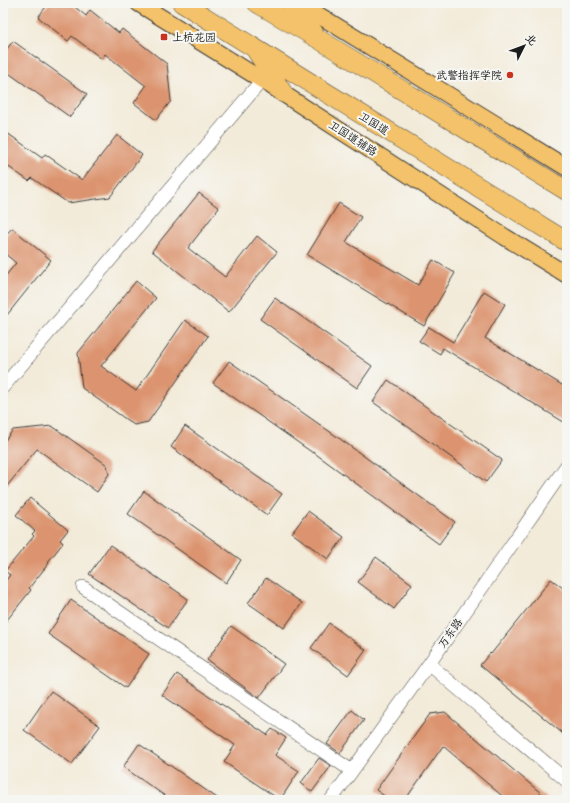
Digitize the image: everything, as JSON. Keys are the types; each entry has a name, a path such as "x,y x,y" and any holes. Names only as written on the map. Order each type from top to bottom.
{"highway":[{"name":"卫国道","path":"182,3 567,242"},
{"path":"257,3 567,191"},
{"path":"292,3 320,40"},
{"path":"254,48 283,93"}],"main road":[{"name":"卫国道辅路","path":"138,3 283,93 505,237 567,275"},
{"path":"299,3 567,168"}],"street":[{"path":"3,387 262,80"},
{"name":"万东路","path":"331,800 567,465"},
{"path":"83,587 352,771"},
{"path":"428,664 567,781"}],"building":[{"path":"49,3 70,3 86,16 90,10 119,33 122,29 167,64 171,101 156,120 134,103 146,86 105,54 102,59 72,36 68,41 38,17"},
{"path":"13,41 87,94 70,117 3,69 3,54"},
{"path":"3,130 42,158 45,154 82,180 117,135 142,155 110,197 68,203 32,178 29,181 3,163"},
{"path":"199,193 219,208 188,248 225,277 257,236 277,252 229,312 152,251"},
{"path":"339,203 361,217 346,242 418,285 433,260 455,273 424,326 307,255"},
{"path":"12,228 51,260 3,320 3,279 16,263 3,252 3,238"},
{"path":"136,281 156,298 101,366 136,391 185,320 208,336 148,422 134,425 82,388 78,353"},
{"path":"484,291 505,304 485,338 567,388 567,424 443,348 440,354 419,341 429,327 453,342"},
{"path":"275,298 372,366 357,388 260,319"},
{"path":"229,361 455,522 439,544 313,452 213,383"},
{"path":"388,380 502,460 486,482 373,402"},
{"path":"52,426 107,465 109,474 97,492 37,449 3,491 3,443 13,430"},
{"path":"185,426 282,494 267,515 171,447"},
{"path":"144,491 241,560 226,583 128,514"},
{"path":"30,498 68,530 60,540 63,543 29,588 31,590 3,625 3,584 10,575 5,571 34,536 32,534 35,531 16,515"},
{"path":"308,511 344,537 328,559 292,533"},
{"path":"110,545 188,599 168,628 89,574"},
{"path":"376,557 412,584 394,609 358,582"},
{"path":"266,578 302,603 284,628 248,603"},
{"path":"551,579 567,591 567,737 480,665 490,653 491,654"},
{"path":"71,600 149,654 126,688 48,634"},
{"path":"329,623 366,650 348,675 311,648"},
{"path":"231,626 284,664 259,698 207,660"},
{"path":"177,674 267,735 272,729 286,738 275,755 299,771 280,800 224,762 235,745 162,695"},
{"path":"51,691 100,726 72,764 24,730"},
{"path":"352,710 364,720 340,753 327,744"},
{"path":"445,712 549,800 507,800 443,746 405,800 390,800 376,790 430,714"},
{"path":"139,744 220,800 171,800 123,767"},
{"path":"319,758 331,766 312,792 301,783"}],"place":[{"name":"上杭花园","path":"164,37"},
{"name":"武警指挥学院","path":"510,75"}]}
